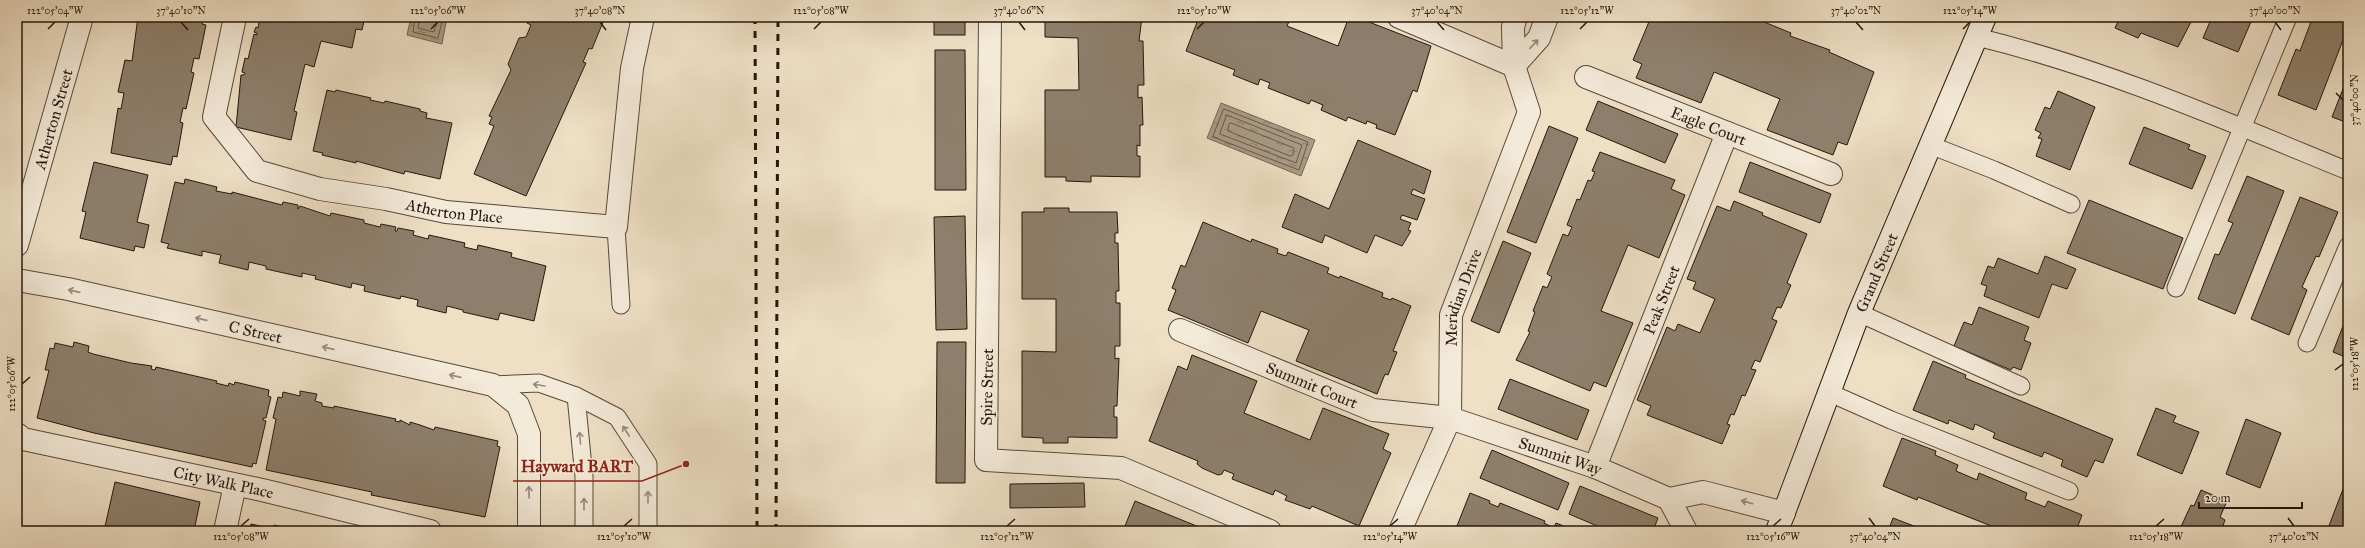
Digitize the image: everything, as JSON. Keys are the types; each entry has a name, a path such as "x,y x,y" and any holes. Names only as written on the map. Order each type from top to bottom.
{"street":[{"name":"Atherton Street","path":"17,245 82,17"},
{"name":"Atherton Place","path":"235,17 214,117 257,171 320,189 386,199 446,212 616,227"},
{"path":"616,227 632,68 643,17"},
{"name":"Spire Street","path":"990,17 986,460 1121,468 1270,531"},
{"path":"1399,17 1514,66 1539,38 1547,17"},
{"name":"Meridian Drive","path":"1400,531 1450,418 1451,316 1529,112 1514,66 1513,27 1516,17"},
{"name":"Grand Street","path":"1780,522 1859,313 1981,27"},
{"name":"Eagle Court","path":"1586,77 1831,174"},
{"name":"Peak Street","path":"1595,467 1727,133"},
{"name":"C Street","path":"17,280 68,289 493,385"},
{"name":"Summit Court","path":"1180,330 1373,410 1450,418"},
{"path":"493,385 518,405 529,434 529,531"},
{"name":"Summit Way","path":"1450,418 1595,467 1669,499"},
{"name":"City Walk Place","path":"19,439 235,485 430,531"},
{"path":"224,531 235,485"},
{"path":"1686,531 1669,499 1703,492 1780,522"}],"lane":[{"path":"2176,288 2288,17"},
{"path":"1981,27 2038,52 2140,88 2348,171"},
{"path":"1930,145 1994,170 2071,204"},
{"path":"616,227 621,305"},
{"path":"2308,343 2348,246"},
{"path":"1859,313 2021,386"},
{"path":"493,385 539,383 576,396 617,417 648,464 648,531"},
{"path":"1830,393 1891,420 2069,491"},
{"path":"576,396 584,477 584,531"}],"water":[{"path":"411,17 447,17 442,44 407,35"},
{"path":"1221,103 1315,140 1301,176 1207,138"}],"building":[{"path":"17,17 21,17 17,35"},
{"path":"138,17 204,17 202,24 206,25 199,59 194,58 191,72 194,73 186,109 183,108 180,122 183,123 177,157 173,156 171,165 111,153 118,108 121,109 124,93 118,92 125,60 132,61"},
{"path":"260,17 365,17 362,30 356,29 352,48 321,41 314,67 305,64 294,111 297,112 291,140 236,127 241,75 244,75 245,73 242,72 245,58 248,59 254,34 257,35 257,33 254,32 256,27 258,28"},
{"path":"528,17 605,17 592,49 589,48 583,62 586,63 526,196 474,174 494,126 489,124 492,117 489,116 511,70 508,64 519,38 526,37 531,25 527,23"},
{"path":"934,17 965,17 965,35 934,35"},
{"path":"1045,17 1142,17 1139,41 1143,41 1144,85 1138,85 1138,98 1142,97 1143,125 1140,125 1140,146 1137,145 1137,156 1140,156 1140,177 1091,176 1091,182 1066,181 1066,177 1045,177 1045,90 1079,90 1078,38 1045,37"},
{"path":"1199,17 1291,17 1287,26 1338,46 1349,17 1356,17 1431,46 1417,92 1413,90 1395,135 1376,128 1377,125 1367,121 1366,124 1348,117 1346,121 1321,110 1323,105 1311,100 1309,104 1268,88 1270,83 1260,79 1258,85 1233,75 1235,70 1186,51"},
{"path":"1444,17 1454,17 1453,21"},
{"path":"1651,17 1743,17 1749,20 1752,17 1791,33 1790,36 1830,50 1829,52 1874,72 1847,145 1838,142 1833,155 1767,130 1780,99 1714,72 1701,103 1636,78 1642,64 1633,60"},
{"path":"2120,17 2187,17 2192,20 2178,47 2141,33 2138,38 2115,28"},
{"path":"2212,17 2253,17 2238,52 2203,38"},
{"path":"2309,17 2348,17 2348,27 2316,110 2278,95 2296,49 2300,51 2312,19"},
{"path":"935,50 965,50 966,190 935,190"},
{"path":"2348,76 2348,123 2332,117"},
{"path":"327,90 335,92 336,90 371,98 370,100 384,103 385,101 420,109 420,111 427,113 426,118 452,123 440,179 405,171 404,174 356,161 356,163 322,155 323,153 313,151"},
{"path":"2058,91 2095,107 2070,170 2036,156 2042,139 2038,138 2041,133 2035,130 2045,107 2050,109"},
{"path":"1598,101 1678,134 1665,163 1586,130"},
{"path":"1549,126 1578,138 1536,243 1507,232"},
{"path":"2144,127 2190,145 2188,149 2206,156 2192,189 2129,164"},
{"path":"1358,140 1431,171 1424,194 1413,189 1411,194 1425,199 1417,220 1402,215 1400,219 1411,223 1408,230 1411,231 1402,246 1375,235 1367,253 1325,235 1322,243 1282,227 1295,194 1329,209"},
{"path":"1600,152 1675,180 1671,189 1685,195 1659,258 1628,245 1601,311 1633,323 1606,387 1594,382 1590,391 1516,360 1530,332 1528,331 1535,312 1533,311 1543,286 1547,288 1552,277 1547,274 1563,234 1568,236 1572,227 1567,225 1577,199 1580,200 1588,180 1591,181 1595,172 1592,171"},
{"path":"94,162 148,175 137,222 149,225 144,248 135,246 134,251 80,238 86,212 82,211"},
{"path":"1750,162 1831,194 1820,223 1739,192"},
{"path":"2247,176 2284,191 2235,314 2198,299 2215,254 2219,255 2233,223 2228,221"},
{"path":"185,179 217,187 216,191 232,194 232,192 282,205 283,202 298,205 298,209 300,206 330,216 331,213 364,220 364,223 380,227 381,224 396,227 395,231 397,231 398,228 414,231 413,235 428,239 429,235 465,243 464,247 477,250 478,245 512,253 511,257 546,266 534,321 500,313 498,320 463,312 463,310 447,306 446,313 417,306 418,300 401,296 400,299 364,291 365,286 352,283 351,288 315,279 316,276 302,273 302,277 266,269 266,266 249,262 248,270 219,263 221,255 202,251 202,256 167,248 169,244 161,242 175,182 184,184"},
{"path":"2300,197 2338,212 2319,257 2316,256 2302,287 2307,290 2289,335 2251,319"},
{"path":"2089,200 2183,238 2163,289 2067,253"},
{"path":"1734,201 1763,213 1762,215 1807,234 1787,283 1791,285 1781,308 1777,307 1772,319 1777,321 1760,362 1755,360 1751,369 1756,370 1745,396 1742,395 1734,415 1731,414 1727,424 1730,425 1722,444 1647,415 1651,406 1637,400 1667,327 1675,331 1678,324 1700,333 1715,299 1693,289 1696,282 1687,279 1717,206 1730,211"},
{"path":"1044,208 1069,208 1069,212 1117,212 1118,233 1115,233 1115,243 1118,243 1119,291 1116,291 1116,303 1120,303 1120,346 1115,346 1115,359 1119,358 1117,406 1114,406 1114,417 1117,417 1117,438 1068,437 1068,443 1043,443 1043,438 1022,437 1022,351 1056,352 1056,299 1022,299 1022,212 1044,212"},
{"path":"965,216 967,329 936,330 934,217"},
{"path":"1203,222 1251,242 1252,239 1278,249 1277,253 1286,256 1288,252 1329,268 1327,273 1339,278 1340,276 1383,293 1382,297 1391,300 1392,298 1411,306 1393,351 1397,352 1388,375 1385,374 1377,394 1296,361 1309,330 1261,311 1248,343 1168,310 1176,290 1172,288 1181,265 1185,267"},
{"path":"1503,241 1531,253 1499,333 1471,321"},
{"path":"2045,256 2076,269 2067,289 2052,284 2039,318 1984,296 1987,286 1981,284 1988,266 1994,268 1998,258 2038,274"},
{"path":"1979,307 2029,327 2024,340 2031,343 2021,370 2013,367 2011,370 1954,346 1964,322 1972,325"},
{"path":"2348,313 2348,358 2333,352"},
{"path":"74,342 89,346 88,352 93,354 131,363 152,366 151,369 155,370 156,367 217,381 216,383 228,386 229,383 234,385 235,382 269,390 268,396 271,397 266,418 263,418 263,420 266,421 256,464 253,463 252,467 94,433 37,418 49,370 45,370 50,348 54,349 55,343 73,347"},
{"path":"937,342 966,342 965,483 936,483"},
{"path":"1192,355 1257,381 1244,413 1310,440 1323,408 1389,434 1383,449 1391,453 1359,526 1312,506 1310,509 1285,500 1287,496 1275,490 1273,495 1232,479 1234,474 1224,470 1222,474 1218,475 1202,468 1197,464 1198,461 1149,441 1178,366 1187,370"},
{"path":"1933,361 1966,375 1965,378 2113,439 2103,463 2095,460 2087,477 2061,466 2063,460 2044,452 2042,457 1993,438 1995,433 1975,424 1973,430 1949,420 1948,424 1913,410"},
{"path":"1510,379 1589,410 1577,440 1498,409"},
{"path":"300,391 317,394 315,401 322,403 322,406 334,408 334,406 396,419 395,421 400,422 400,420 410,425 410,422 434,430 435,427 498,441 497,446 500,447 485,517 371,495 372,492 266,470 276,419 273,418 278,397 282,398 283,392 300,396"},
{"path":"2156,408 2176,416 2173,422 2199,432 2182,474 2137,455"},
{"path":"2246,419 2281,433 2260,488 2226,474"},
{"path":"1902,438 1936,451 1935,455 1958,465 1956,471 1977,480 1979,473 2027,493 2025,499 2045,507 2048,501 2082,515 2076,531 2004,531 1918,497 1917,500 1883,486"},
{"path":"1492,450 1569,483 1558,510 1480,478"},
{"path":"2348,476 2348,531 2327,531"},
{"path":"115,482 200,502 194,531 104,531"},
{"path":"1084,483 1085,507 1010,508 1010,484"},
{"path":"1580,486 1658,518 1653,531 1609,531 1569,514"},
{"path":"2201,490 2227,501 2220,517 2225,520 2221,531 2179,531 2191,505 2194,506"},
{"path":"1470,493 1490,501 1489,503 1498,507 1500,503 1545,521 1544,523 1554,528 1556,523 1576,531 1455,531"},
{"path":"1135,501 1209,531 1123,531"},
{"path":"1893,518 1927,531 1888,531"},
{"path":"251,524 274,529 274,525 298,531 250,531"}],"railway":[{"path":"755,17 757,531"},
{"path":"776,531 778,17"}],"place":[{"name":"Hayward BART","path":"686,464"}]}
